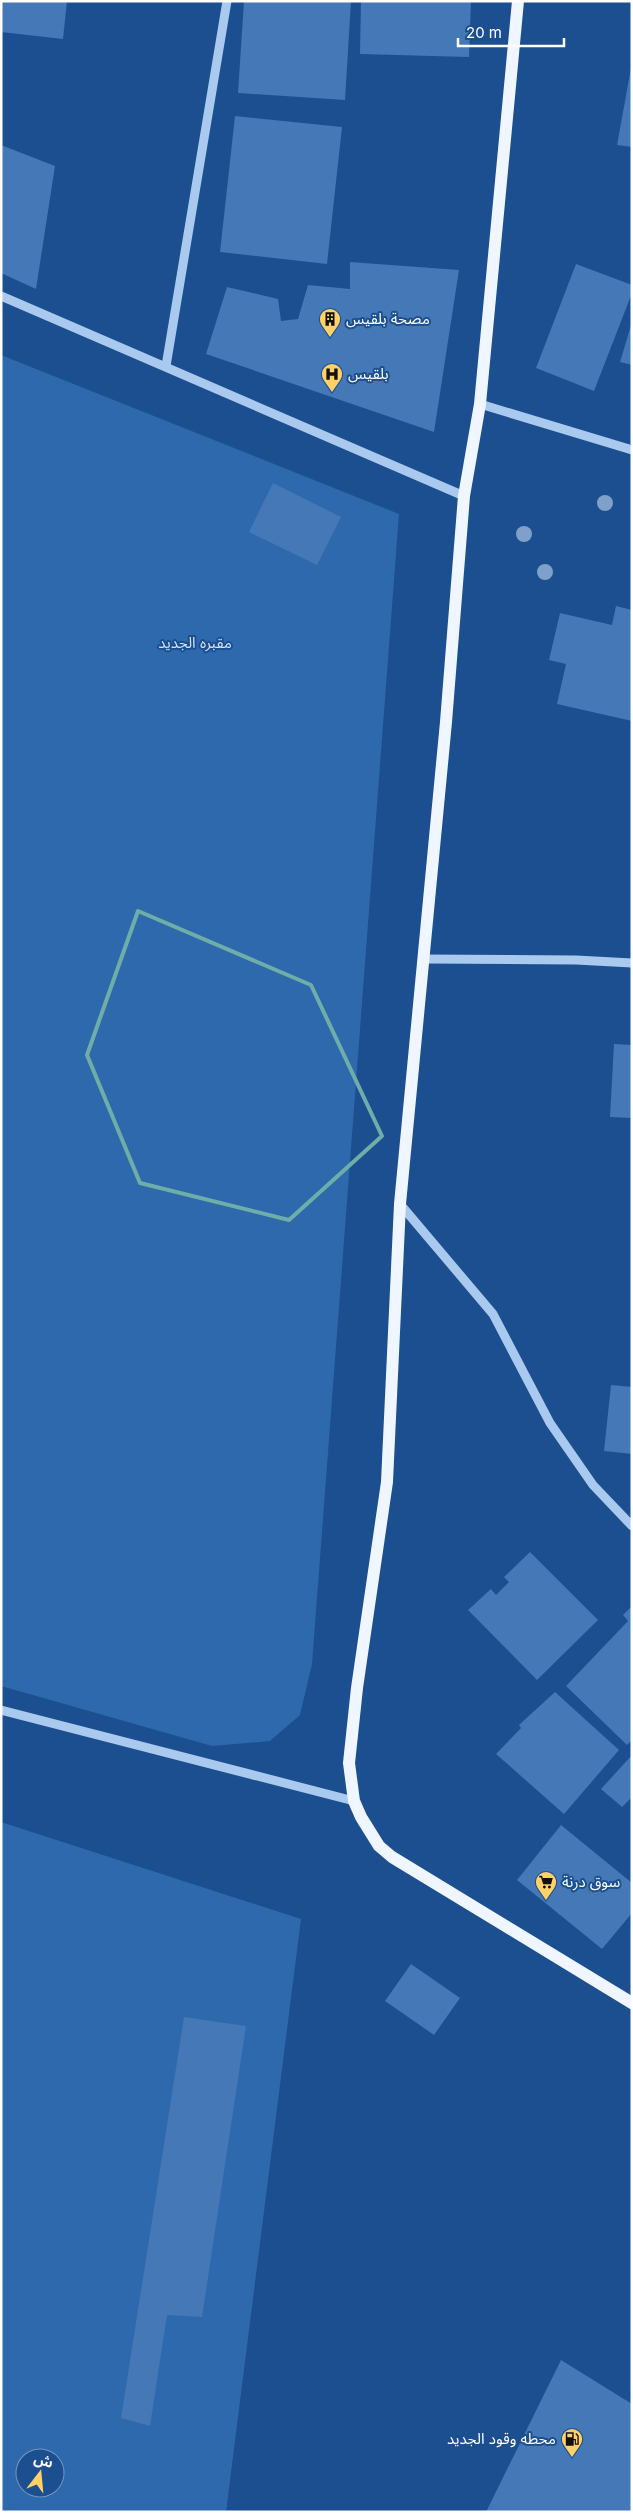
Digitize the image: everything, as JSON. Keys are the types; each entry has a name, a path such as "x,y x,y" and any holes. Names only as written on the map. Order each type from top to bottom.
{"main road":[{"path":"518,1 480,404 464,496 424,959 400,1204 387,1482 349,1762 354,1800 369,1832 379,1846 392,1857 632,2003"}],"street":[{"path":"166,366 227,1"},
{"path":"1,296 464,496"},
{"path":"480,404 632,450"},
{"path":"424,959 576,960 632,963"},
{"path":"400,1204 493,1314 550,1423 593,1485 632,1526"},
{"path":"1,1710 354,1800"}],"highlighted area":[{"path":"138,911 311,985 382,1136 289,1220 140,1183 87,1055"}],"green space":[{"name":"مقبره الجديد","path":"1,355 399,514 312,1664 300,1715 270,1741 212,1746 1,1686"},
{"path":"1,1822 301,1919 226,2512 1,2512"}],"building":[{"path":"1,1 67,1 63,39 1,32"},
{"path":"244,1 351,1 345,100 238,93"},
{"path":"361,1 471,1 469,57 360,54"},
{"path":"632,68 632,147 617,145"},
{"path":"235,116 342,127 327,264 220,252"},
{"path":"1,145 55,166 36,289 1,273"},
{"name":"مصحة بلقيس","path":"350,262 459,270 434,432 206,354 227,287 278,299 281,321 298,319 308,285 350,289"},
{"path":"576,264 632,285 632,293 594,391 536,368"},
{"path":"632,325 632,365 620,362"},
{"path":"273,483 341,517 317,565 249,532"},
{"path":"616,606 632,610 632,721 557,704 566,664 549,660 560,613 612,625"},
{"path":"614,1044 632,1045 632,1118 610,1117"},
{"path":"611,1385 632,1387 632,1454 604,1451"},
{"path":"530,1552 598,1620 537,1680 468,1610 491,1589 496,1595 509,1582 504,1577"},
{"path":"632,1606 632,1740 627,1745 566,1686 628,1621 623,1615"},
{"path":"555,1692 619,1750 564,1814 496,1754 521,1728 519,1725"},
{"path":"632,1755 632,1797 622,1807 601,1789"},
{"path":"561,1825 632,1883 632,1913 602,1949 517,1880"},
{"path":"411,1964 460,1998 434,2035 385,2001"},
{"path":"184,2017 246,2026 202,2317 167,2315 150,2426 121,2418"},
{"name":"محطه وقود الجديد","path":"561,2360 632,2404 632,2512 486,2512"}],"place":[{"name":"مصحة بلقيس","path":"330,338"},
{"name":"بلقيس","path":"332,393"},
{"name":"سوق درنة","path":"546,1901"},
{"name":"محطه وقود الجديد","path":"572,2458"}]}
